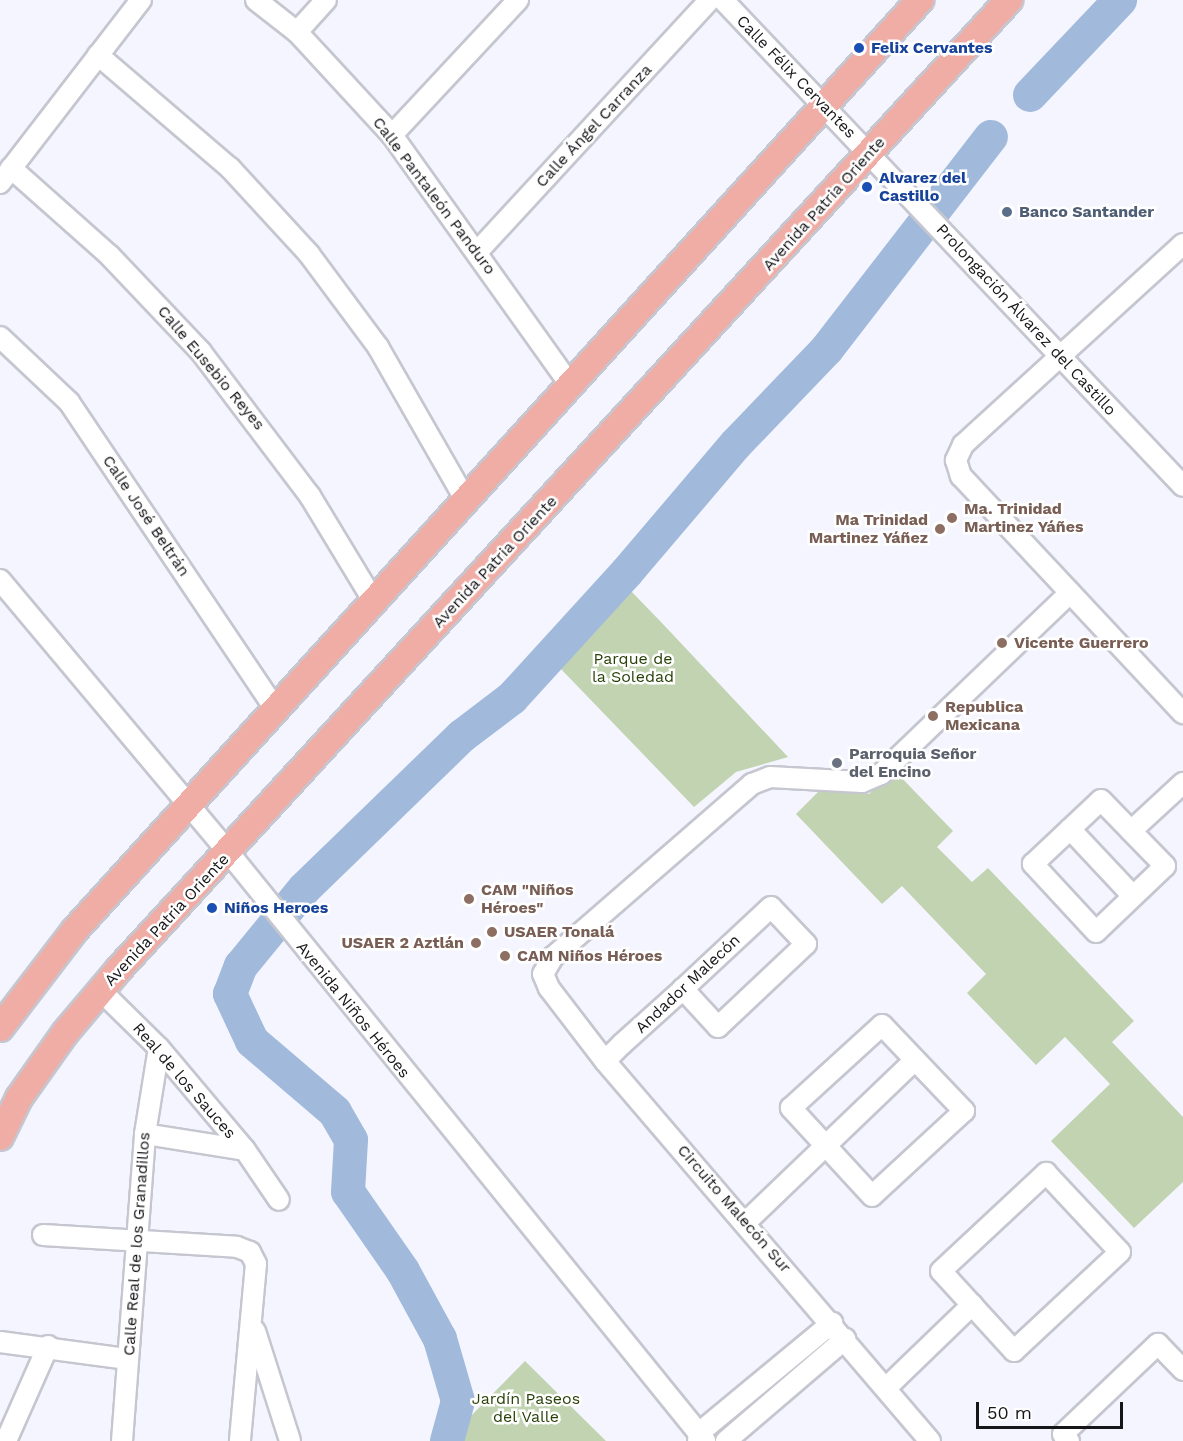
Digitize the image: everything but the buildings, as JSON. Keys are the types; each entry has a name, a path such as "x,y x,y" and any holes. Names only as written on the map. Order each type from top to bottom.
{"main road":[{"path":"0,1028 75,930 569,383 920,0"},
{"name":"Avenida Patria Oriente","path":"0,1137 19,1098 101,990 1009,0"}],"street":[{"path":"6,175 141,0"},
{"name":"Calle Pantaleón Panduro","path":"256,0 297,32 392,135 478,251 569,383"},
{"path":"297,32 326,0"},
{"path":"392,135 518,0"},
{"name":"Calle Ángel Carranza","path":"478,251 711,0"},
{"name":"Calle Félix Cervantes","path":"723,0 869,154"},
{"path":"98,55 144,90 230,168 309,254 391,367 465,499"},
{"name":"Prolongación Álvarez del Castillo","path":"869,154 1183,486"},
{"name":"Calle Eusebio Reyes","path":"6,175 110,256 201,352 304,488 373,600"},
{"path":"1179,254 1060,356 963,445 956,460 961,476 1183,712"},
{"name":"Calle José Beltrán","path":"0,337 69,402 275,709"},
{"name":"Avenida Niños Héroes","path":"0,580 228,853 251,885 701,1438"},
{"name":"Circuito Malecón Sur","path":"930,1441 746,1222 605,1060 549,988 543,974 553,957 752,784 778,777 862,782 881,774 1070,593"},
{"path":"1131,831 1183,783"},
{"path":"1101,800 1165,866 1096,932 1033,864 1070,829 1101,800"},
{"path":"1070,829 1133,896"},
{"name":"Andador Malecón","path":"605,1060 771,907 806,944 718,1027 683,989"},
{"name":"Real de los Sauces","path":"101,990 159,1048 245,1150"},
{"path":"882,1025 915,1060 964,1111 872,1196 792,1108 882,1025"},
{"name":"Calle Real de los Granadillos","path":"122,1441 135,1243 145,1134 159,1048"},
{"path":"746,1222 915,1060"},
{"name":"Real de los Sauces","path":"145,1134 245,1150"},
{"path":"245,1150 279,1200"},
{"path":"1046,1173 1120,1252 1014,1351 972,1305 941,1271 1046,1173"},
{"path":"43,1235 135,1243 237,1247 250,1252 256,1264 240,1441"},
{"path":"886,1388 972,1305"},
{"path":"252,1323 290,1441"},
{"path":"701,1438 832,1323"},
{"path":"726,1441 845,1339"},
{"path":"0,1342 48,1346 128,1359"},
{"path":"1069,1441 1063,1434 1158,1344 1183,1370"},
{"path":"10,1436 48,1346"}],"green space":[{"name":"Parque de la Soledad","path":"629,589 788,757 736,772 694,807 559,667"},
{"path":"894,770 953,831 937,847 972,882 988,868 1134,1021 1112,1042 1183,1117 1183,1182 1134,1228 1051,1141 1110,1084 1065,1037 1036,1065 967,993 986,974 902,886 882,904 796,814 824,786 869,794"},
{"name":"Jardín Paseos del Valle","path":"525,1361 606,1441 433,1441 463,1424"}],"waterway":[{"path":"1030,95 1120,0"},
{"path":"447,1441 458,1401 440,1339 403,1271 348,1192 351,1140 335,1112 252,1041 230,994 241,966 304,889 462,736 512,698 627,572 736,444 827,349 991,137"}],"place":[{"name":"Felix Cervantes","path":"859,48"},
{"name":"Alvarez del Castillo","path":"867,187"},
{"name":"Banco Santander","path":"1007,212"},
{"name":"Ma. Trinidad Martinez Yáñes","path":"952,518"},
{"name":"Ma Trinidad Martinez Yáñez","path":"940,529"},
{"name":"Vicente Guerrero","path":"1002,643"},
{"name":"Republica Mexicana","path":"933,716"},
{"name":"Parroquia Señor del Encino","path":"837,763"},
{"name":"CAM \"Niños Héroes\"","path":"469,899"},
{"name":"Niños Heroes","path":"212,908"},
{"name":"USAER Tonalá","path":"492,932"},
{"name":"USAER 2 Aztlán","path":"476,943"},
{"name":"CAM Niños Héroes","path":"505,956"}]}
